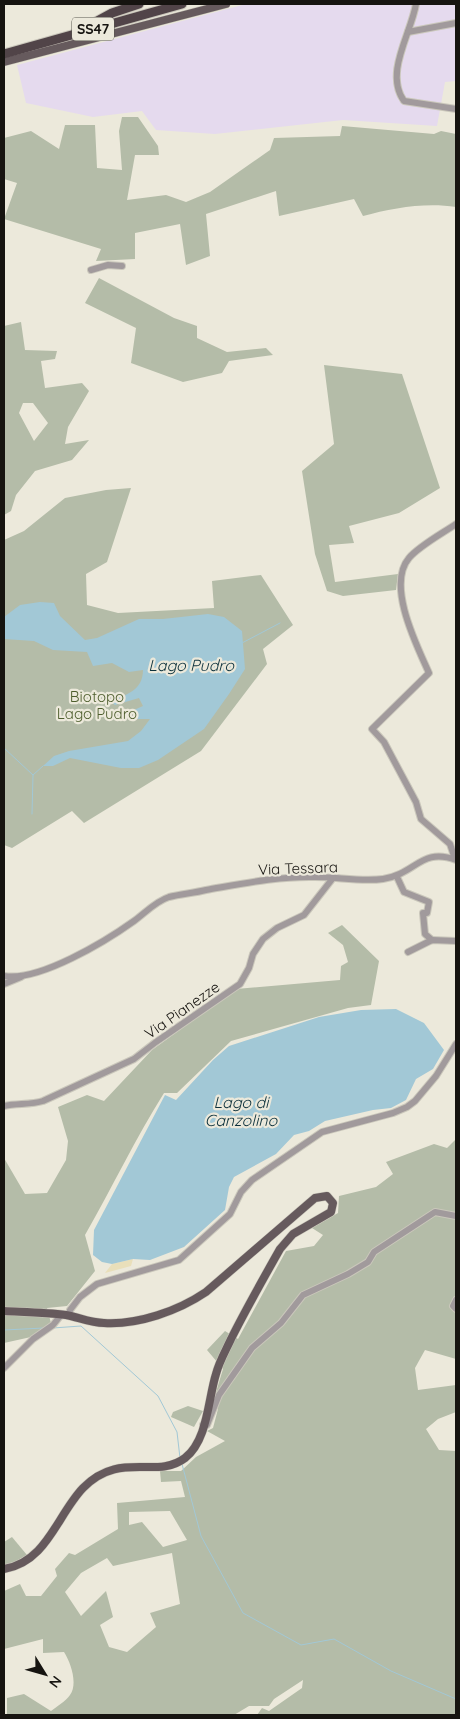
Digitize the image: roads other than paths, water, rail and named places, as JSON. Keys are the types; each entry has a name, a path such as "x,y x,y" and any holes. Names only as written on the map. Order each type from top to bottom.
{"highway":[{"path":"90,26 112,13 139,4"},
{"name":"SS47","path":"4,50 167,4"},
{"name":"SS47","path":"4,54 182,4"}],"main road":[{"path":"4,62 226,4"},
{"path":"4,1311 65,1315 105,1323 135,1320 168,1311 191,1302 206,1292 315,1198 327,1196 333,1203 331,1212 293,1234 280,1249 218,1366 203,1424 194,1449 180,1461 160,1466 124,1467 99,1475 82,1490 45,1544 29,1559 4,1569"}],"street":[{"path":"416,4 396,75 398,92 404,101 456,109"},
{"path":"408,32 456,23"},
{"path":"92,270 108,265 122,266"},
{"path":"455,859 450,844 421,819 416,802 384,742 372,729 429,673 404,616 402,589 404,566 413,554 456,524"},
{"name":"Via Tessara","path":"22,976 39,972 76,955 134,921 167,898 246,883 313,877 372,880 398,876 426,858 436,855 455,859"},
{"path":"398,876 404,892 429,902 427,912 423,913 425,934 432,940"},
{"name":"Via Pianezze","path":"4,1106 18,1103 32,1105 43,1101 134,1059 146,1051 156,1042 169,1035 240,984 249,968 253,954 263,939 277,928 304,915 333,878"},
{"path":"408,952 432,940 456,942"},
{"path":"4,976 22,976"},
{"path":"4,984 22,976"},
{"path":"4,1368 33,1339 65,1315 80,1296 97,1284 179,1260 230,1214 241,1192 252,1180 322,1132 393,1113 416,1101 436,1076 456,1044"},
{"path":"203,1424 208,1425 219,1395 245,1355 280,1323 303,1295 348,1274 368,1262 374,1252 434,1212 456,1216"},
{"path":"456,1300 453,1306 456,1309"}],"water":[{"name":"Lago Pudro","path":"40,602 54,603 60,616 85,640 97,638 139,619 163,619 208,614 224,617 242,631 245,669 204,729 158,760 139,768 121,768 70,758 53,766 43,766 54,756 69,751 128,741 141,731 150,719 134,719 134,710 143,706 139,698 115,705 110,701 133,691 140,682 143,670 129,672 112,663 93,666 87,652 53,650 34,641 4,639 4,617 20,605"},
{"name":"Lago di Canzolino","path":"396,1009 424,1023 444,1050 433,1069 416,1079 406,1100 391,1108 373,1110 325,1121 309,1131 294,1135 276,1154 234,1177 229,1187 225,1210 184,1247 150,1260 133,1259 112,1264 102,1262 93,1255 94,1230 165,1095 176,1100 213,1060 229,1046 319,1017 361,1010"}],"waterway":[{"path":"242,643 280,623"},
{"path":"4,748 33,775"},
{"path":"32,814 33,775 43,766"},
{"path":"53,1328 81,1326 158,1396 177,1432 180,1458"},
{"path":"4,1330 44,1328"},
{"path":"182,1464 201,1536 243,1613 301,1645 334,1639 391,1671 456,1699"}],"park label":[{"name":"Biotopo Lago Pudro","path":"97,704"}]}
